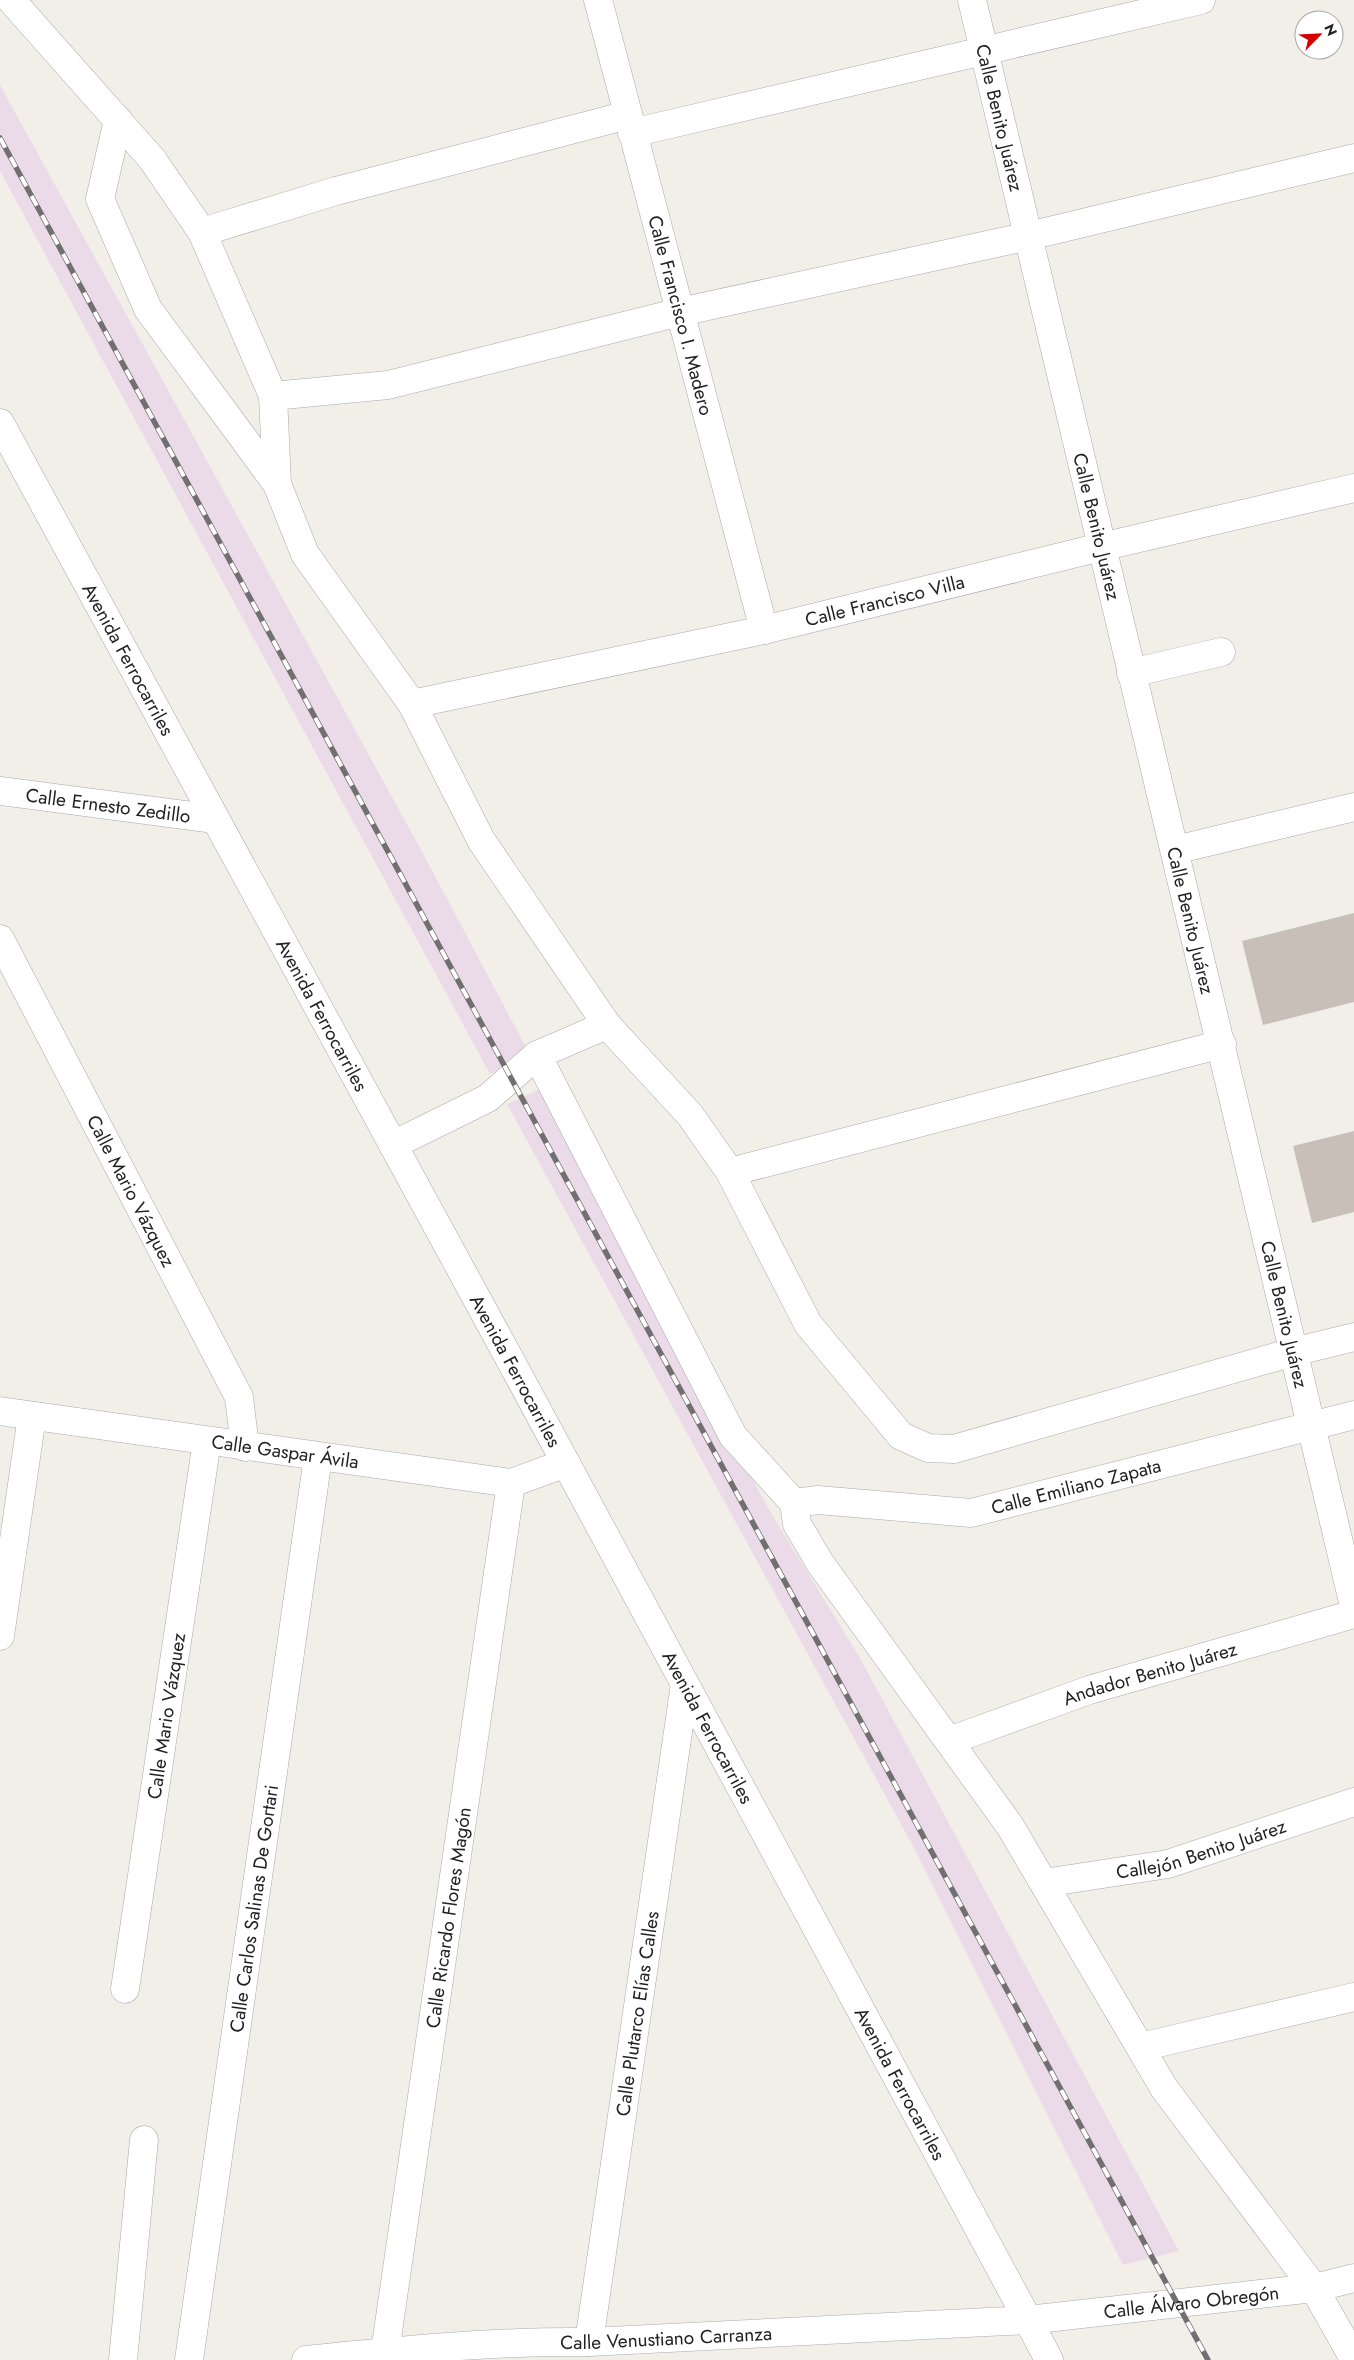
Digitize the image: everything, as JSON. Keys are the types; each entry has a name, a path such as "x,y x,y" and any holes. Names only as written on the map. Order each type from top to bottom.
{"street":[{"path":"11,0 152,159 202,232 273,396 277,484"},
{"name":"Calle Francisco I. Madero","path":"598,0 764,630"},
{"name":"Calle Benito Juárez","path":"972,0 1131,673 1222,1044 1310,1426 1354,1606"},
{"path":"202,232 336,191 630,124 984,52 1201,0"},
{"path":"118,120 100,199 148,309 277,484 306,554 412,704 480,840 608,1025 690,1115 730,1172 808,1324 901,1436 928,1448 954,1449 1293,1352 1354,1337"},
{"path":"273,396 388,385 680,312 1029,236 1354,158"},
{"name":"Avenida Ferrocarriles","path":"0,423 1050,2360"},
{"name":"Calle Francisco Villa","path":"412,704 764,630 1101,547 1354,488"},
{"path":"1131,673 1221,652"},
{"name":"Calle Ernesto Zedillo","path":"0,791 215,819"},
{"path":"1175,850 1354,807"},
{"name":"Calle Mario Vázquez","path":"0,939 239,1397 245,1447"},
{"path":"393,1145 488,1098 537,1055 608,1025"},
{"path":"730,1172 1222,1044"},
{"path":"537,1055 733,1436 794,1503 797,1524 820,1563 1010,1826 1164,2088 1314,2288 1354,2359"},
{"name":"Calle Gaspar Ávila","path":"0,1411 207,1442 511,1483 566,1464"},
{"name":"Calle Emiliano Zapata","path":"794,1503 818,1500 971,1513 1354,1415"},
{"path":"0,1636 32,1416"},
{"name":"Calle Mario Vázquez","path":"125,1990 207,1442"},
{"name":"Calle Carlos Salinas De Gortari","path":"189,2360 318,1457"},
{"name":"Calle Ricardo Flores Magón","path":"385,2352 511,1483"},
{"name":"Andador Benito Juárez","path":"949,1741 1089,1690 1354,1614"},
{"name":"Calle Plutarco Elías Calles","path":"589,2342 685,1684"},
{"name":"Callejón Benito Juárez","path":"1044,1883 1168,1864 1354,1802"},
{"path":"1141,2047 1354,1996"},
{"path":"123,2360 144,2140"},
{"name":"Calle Álvaro Obregón","path":"1028,2320 1314,2288 1354,2278"},
{"name":"Calle Venustiano Carranza","path":"306,2360 385,2352 526,2351 589,2342 1028,2320"}],"shaded area":[{"path":"0,85 419,846 530,1055 490,1074 0,171"},
{"path":"546,1086 768,1508 860,1658 1179,2251 1123,2265 914,1848 507,1104"}],"building":[{"path":"1354,913 1354,1002 1263,1025 1242,941"},
{"path":"1354,1131 1354,1212 1312,1223 1293,1146"}],"railway":[{"path":"0,138 1208,2360"}]}
